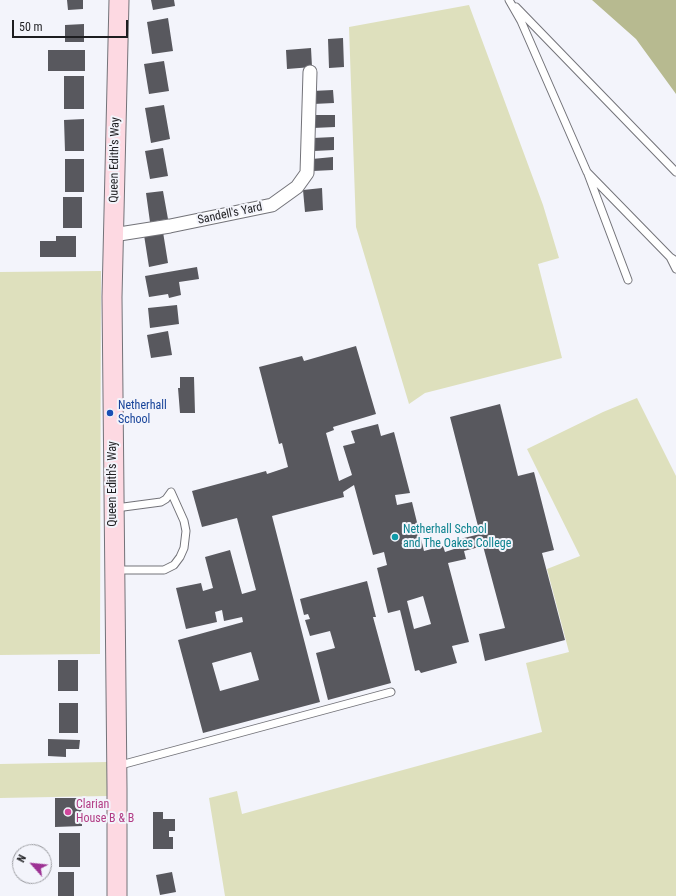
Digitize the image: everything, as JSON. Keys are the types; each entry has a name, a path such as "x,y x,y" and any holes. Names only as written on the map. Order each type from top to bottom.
{"street":[{"name":"Queen Edith's Way","path":"117,896 113,235 119,0"},
{"name":"Sandell's Yard","path":"113,235 170,226 272,205 297,187 307,173 310,72"}],"lane":[{"path":"509,0 521,21 587,172 628,280"},
{"path":"509,0 676,172"},
{"path":"587,172 673,259 676,269"},
{"path":"114,508 161,502 166,499 171,492 184,521 186,531 184,548 174,565 164,570 114,570"},
{"path":"117,766 390,692"}],"green space":[{"path":"592,0 676,0 676,94 636,39"},
{"path":"469,5 543,205 559,258 538,264 562,358 425,393 409,404 356,227 349,27"},
{"path":"101,271 100,654 0,655 0,272"},
{"path":"637,398 676,476 676,896 225,896 209,798 237,791 242,814 542,732 526,663 569,652 547,569 580,556 527,449 603,412"},
{"path":"107,762 107,796 0,798 0,764"}],"building":[{"path":"67,0 83,0 83,9 68,10"},
{"path":"151,0 174,0 175,6 153,10"},
{"path":"168,18 173,51 152,54 147,22"},
{"path":"84,24 84,42 65,42 65,25"},
{"path":"343,38 344,67 329,68 328,39"},
{"path":"311,48 312,67 287,69 286,50"},
{"path":"48,50 85,50 85,71 48,71"},
{"path":"164,61 169,91 149,94 144,64"},
{"path":"64,76 84,76 84,109 64,109"},
{"path":"333,90 334,103 313,104 312,91"},
{"path":"164,105 170,139 151,143 145,108"},
{"path":"313,115 335,115 335,127 313,128"},
{"path":"84,119 84,151 65,151 64,120"},
{"path":"334,137 334,150 314,151 313,138"},
{"path":"163,148 168,176 150,179 145,151"},
{"path":"333,157 333,170 313,171 312,159"},
{"path":"65,159 84,159 84,192 65,192"},
{"path":"322,188 323,210 305,212 303,190"},
{"path":"163,191 168,219 150,222 146,193"},
{"path":"63,197 82,197 82,228 63,228"},
{"path":"163,232 168,263 149,267 144,235"},
{"path":"56,236 76,236 76,257 40,257 40,241 56,241"},
{"path":"197,267 199,279 179,282 181,295 169,298 168,294 149,297 145,276"},
{"path":"177,305 179,324 150,328 148,308"},
{"path":"168,331 172,355 151,358 147,335"},
{"name":"Netherhall School and The Oakes College","path":"356,346 376,414 333,427 334,430 326,433 339,481 352,475 343,446 355,443 351,431 378,424 381,436 394,432 410,493 395,495 397,505 412,502 424,551 443,546 445,552 454,549 452,541 480,534 450,417 500,404 518,476 534,472 554,550 542,553 565,640 485,661 479,634 505,628 483,546 464,551 466,559 448,563 469,642 452,646 457,663 421,673 419,670 415,671 400,610 388,613 377,568 387,565 384,552 373,555 354,485 343,492 344,497 272,516 320,702 203,733 178,640 243,622 242,617 224,621 222,610 215,612 217,622 186,629 176,588 201,583 203,591 213,588 205,557 230,550 242,594 256,590 237,518 202,527 192,491 266,471 267,474 288,467 282,443 279,444 259,367 302,356 304,361","holes":["423,596 431,624 414,629 407,601","251,652 259,680 220,691 212,663"]},
{"path":"180,377 194,377 195,413 180,413 178,388 180,388"},
{"path":"367,581 376,617 373,617 391,683 328,700 316,653 335,648 330,631 310,636 305,620 310,619 308,614 304,615 300,599"},
{"path":"58,660 78,660 78,691 58,691"},
{"path":"59,703 78,703 78,733 59,733"},
{"path":"48,739 80,740 79,749 66,749 66,757 48,756"},
{"name":"Clarian House B & B","path":"55,798 81,798 82,826 55,827"},
{"path":"153,812 163,812 163,819 175,819 175,831 169,831 169,837 173,837 173,849 153,849"},
{"path":"59,833 80,833 80,867 59,867"},
{"path":"58,872 74,872 74,896 58,896"},
{"path":"172,872 176,892 160,895 156,875"}],"place":[{"name":"Netherhall School","path":"110,413"},
{"name":"Netherhall School and The Oakes College","path":"395,537"},
{"name":"Clarian House B & B","path":"68,812"}]}
